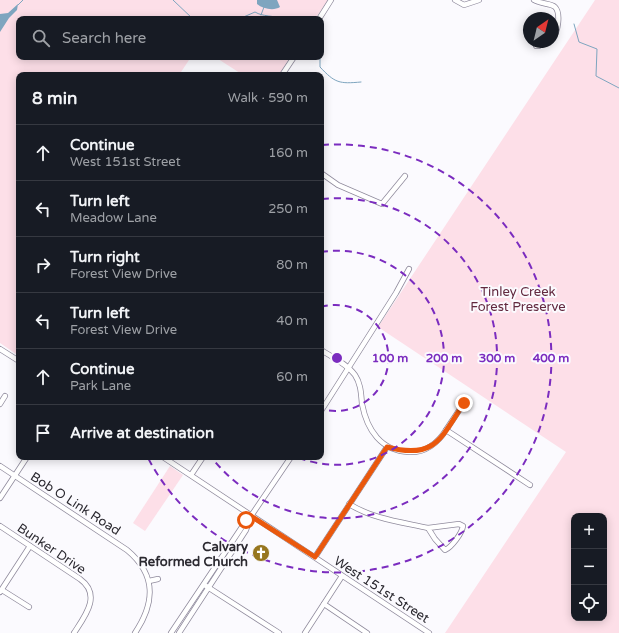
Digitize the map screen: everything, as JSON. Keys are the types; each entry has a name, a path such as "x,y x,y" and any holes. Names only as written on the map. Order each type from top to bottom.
{"street":[{"path":"321,16 331,0"},
{"path":"455,0 464,5 479,0"},
{"path":"534,0 552,6 557,10 557,12"},
{"path":"284,72 292,60"},
{"path":"324,175 338,185 382,204 405,176"},
{"path":"324,406 409,269"},
{"path":"0,349 16,359"},
{"path":"324,352 349,368 358,380 367,422 376,437 387,447 406,452 420,451 432,446 446,430 464,403"},
{"path":"0,404 5,396"},
{"path":"446,430 530,486"},
{"path":"315,557 387,447"},
{"path":"0,498 25,460"},
{"name":"West 151st Street","path":"168,460 429,633"},
{"path":"191,475 201,460"},
{"path":"179,633 246,530 251,516 289,460"},
{"name":"Bob O Link Road","path":"0,466 127,550 141,564 149,581"},
{"path":"349,504 360,511 377,517 428,528 459,524 463,526 450,548 445,550 434,539 428,528"},
{"path":"171,633 246,520 251,516"},
{"name":"Bunker Drive","path":"0,526 83,580 89,588 91,594 90,606 74,633"},
{"path":"29,607 1,591 30,546"},
{"path":"305,633 342,576"},
{"path":"135,633 147,612 150,601 149,581 158,579"},
{"path":"204,584 278,633"},
{"path":"324,604 367,633"}],"green space":[{"path":"0,0 328,0 317,16 16,16 16,60 189,60 181,72 16,72 16,354 0,343"},
{"name":"Tinley Creek Forest Preserve","path":"595,0 619,0 619,633 445,633 566,452 378,327"},
{"path":"220,60 288,60 281,72 238,72"},
{"path":"170,466 183,475 145,531 133,523"}],"water":[{"path":"257,0 277,0 280,7 275,9 265,8 257,4"},
{"path":"18,4 17,10 9,18 0,32 0,14 8,13"}],"waterway":[{"path":"18,5 23,0"},
{"path":"173,0 190,16"},
{"path":"261,15 264,7"},
{"path":"246,16 255,12 268,16"},
{"path":"574,24 579,42 597,49 596,76 619,88"},
{"path":"320,60 320,67 334,79 347,83 361,82"}],"place":[{"name":"Calvary Reformed Church","path":"261,553"}],"route":[{"path":"246,520 251,516 315,557 387,447 406,452 414,452 432,446 444,434 464,403"}]}
